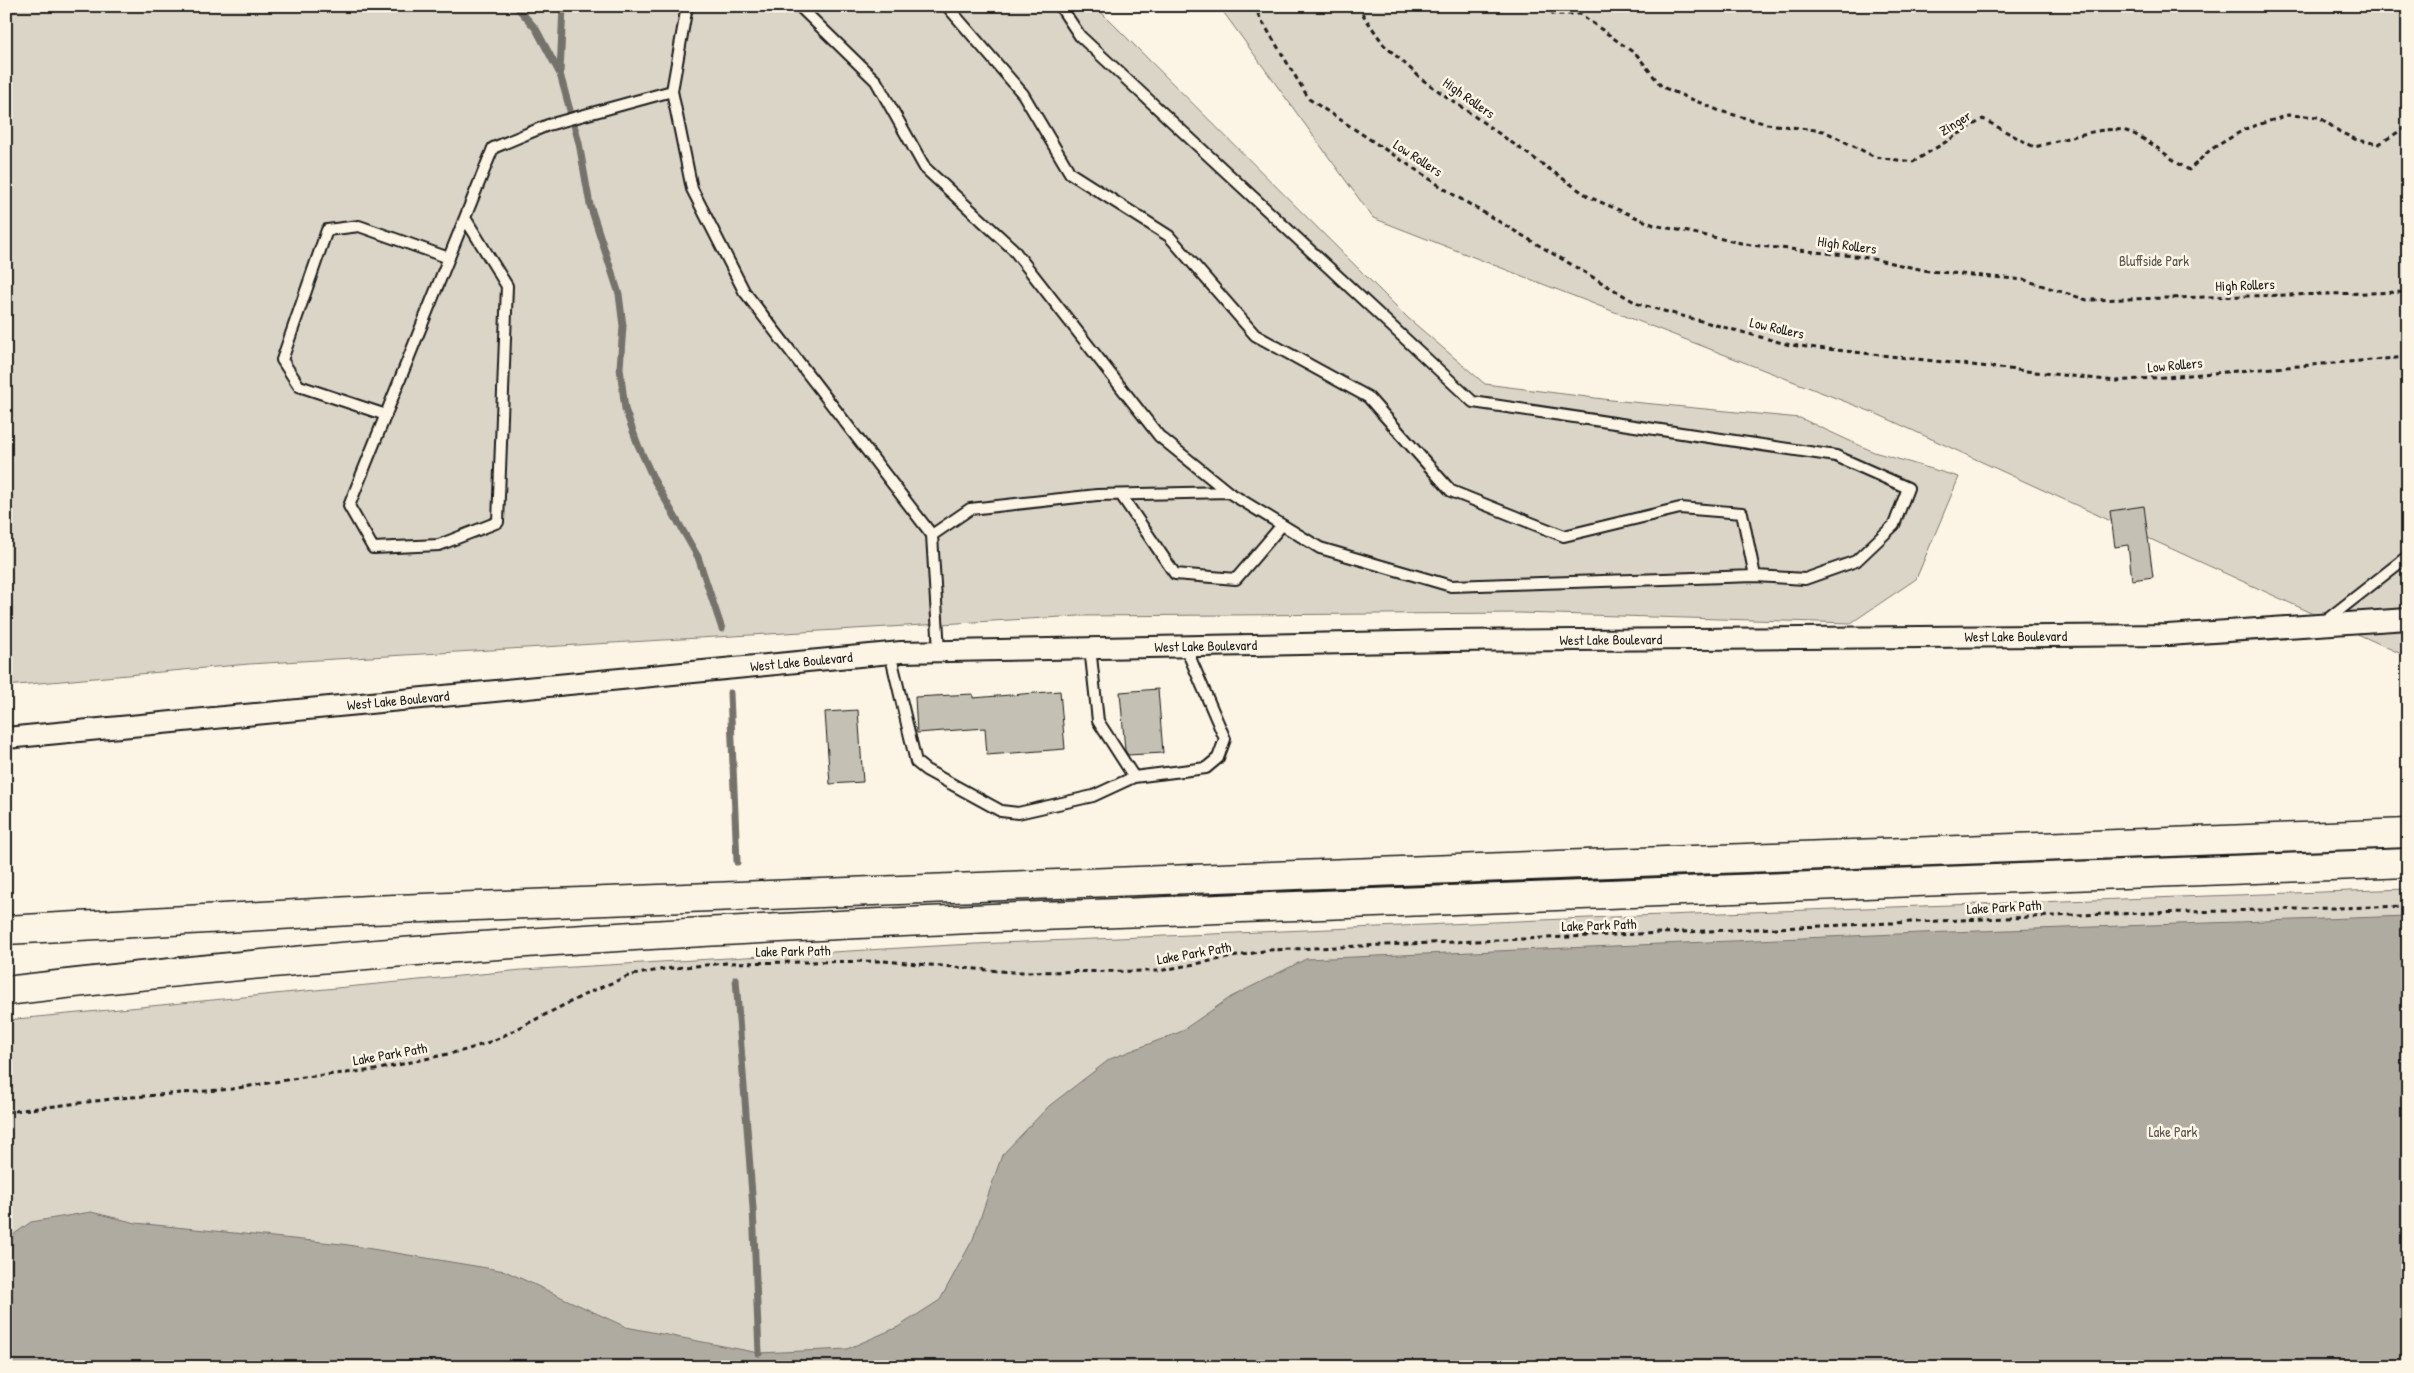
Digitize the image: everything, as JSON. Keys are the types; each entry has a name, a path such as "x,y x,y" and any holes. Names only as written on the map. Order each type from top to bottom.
{"highway":[{"path":"6,930 359,911 2408,833"},
{"path":"6,991 266,962 563,939 984,917 2408,863"}],"street":[{"name":"West Lake Boulevard","path":"6,738 890,653 939,650 1476,640 2168,635 2408,618"}],"lane":[{"path":"687,6 672,91 692,189 744,291 932,535 939,650"},
{"path":"799,6 876,81 925,168 1013,249 1159,436 1228,492 1320,548 1451,586 1755,576 1805,579 1856,561 1894,525 1908,488 1836,456 1473,402 1080,36 1060,6"},
{"path":"946,6 1023,94 1070,173 1170,236 1255,335 1368,398 1451,491 1564,536 1680,508 1742,513 1755,576"},
{"path":"465,218 507,286 498,522 439,545 373,548 349,506 493,148 548,125 672,91"},
{"path":"386,415 299,386 282,360 327,230 359,226 449,258"},
{"path":"932,535 970,509 1121,495 1228,492"},
{"path":"1121,495 1175,574 1236,579 1282,525"},
{"path":"2321,624 2408,556"},
{"path":"890,653 916,762 926,770 1000,811 1018,813 1093,796 1134,777 1206,768 1218,758 1225,739 1185,646"},
{"path":"1090,647 1098,721 1134,777"}],"path":[{"name":"Low Rollers","path":"1253,6 1309,99 1454,195 1638,304 1790,345 2116,381 2408,357"},
{"name":"High Rollers","path":"1358,6 1384,45 1423,80 1589,197 1654,225 1751,245 1863,257 1929,272 2026,280 2087,300 2408,292"},
{"name":"Zinger","path":"1543,6 1554,14 1580,14 1637,55 1662,87 1720,111 1767,124 1824,131 1875,156 1912,162 1983,119 2034,147 2098,130 2125,131 2154,146 2189,170 2210,150 2244,129 2288,115 2319,117 2348,136 2379,144 2408,126"},
{"name":"Lake Park Path","path":"6,1112 120,1098 232,1088 375,1070 466,1050 495,1040 590,992 628,976 664,969 726,963 883,961 1012,972 1158,971 1268,950 2076,915 2408,906"}],"green space":[{"path":"14,6 1095,6 1408,318 1485,384 1611,400 1800,418 1874,452 1959,477 1916,579 1851,623 1521,613 1079,616 249,664 6,686 6,54"},
{"name":"Bluffside Park","path":"1219,6 2408,6 2408,657 1877,414 1373,218"},
{"name":"Lake Park","path":"2408,889 2408,1367 6,1367 6,1020 522,970 953,945 1636,916"}],"shaded area":[{"name":"Lake Park","path":"2408,916 2408,1367 6,1367 6,1240 31,1222 91,1212 136,1223 342,1244 505,1271 626,1327 759,1353 847,1349 898,1327 940,1300 973,1239 1002,1155 1049,1106 1110,1059 1180,1032 1231,997 1306,959 1921,933"}],"building":[{"path":"2144,506 2153,577 2132,580 2128,545 2115,547 2110,511"},
{"path":"1158,689 1163,753 1128,755 1125,750 1120,692"},
{"path":"1060,691 1065,749 987,755 985,728 917,733 915,697 973,694 973,698"},
{"path":"858,710 863,782 830,784 825,712"}],"waterway":[{"path":"516,6 536,29 560,74 579,143 590,205 619,294 623,326 620,368 625,409 638,445 654,480 698,557 722,629"},
{"path":"560,73 563,6"},
{"path":"730,693 737,862"},
{"path":"736,979 753,1208 759,1353"}]}
